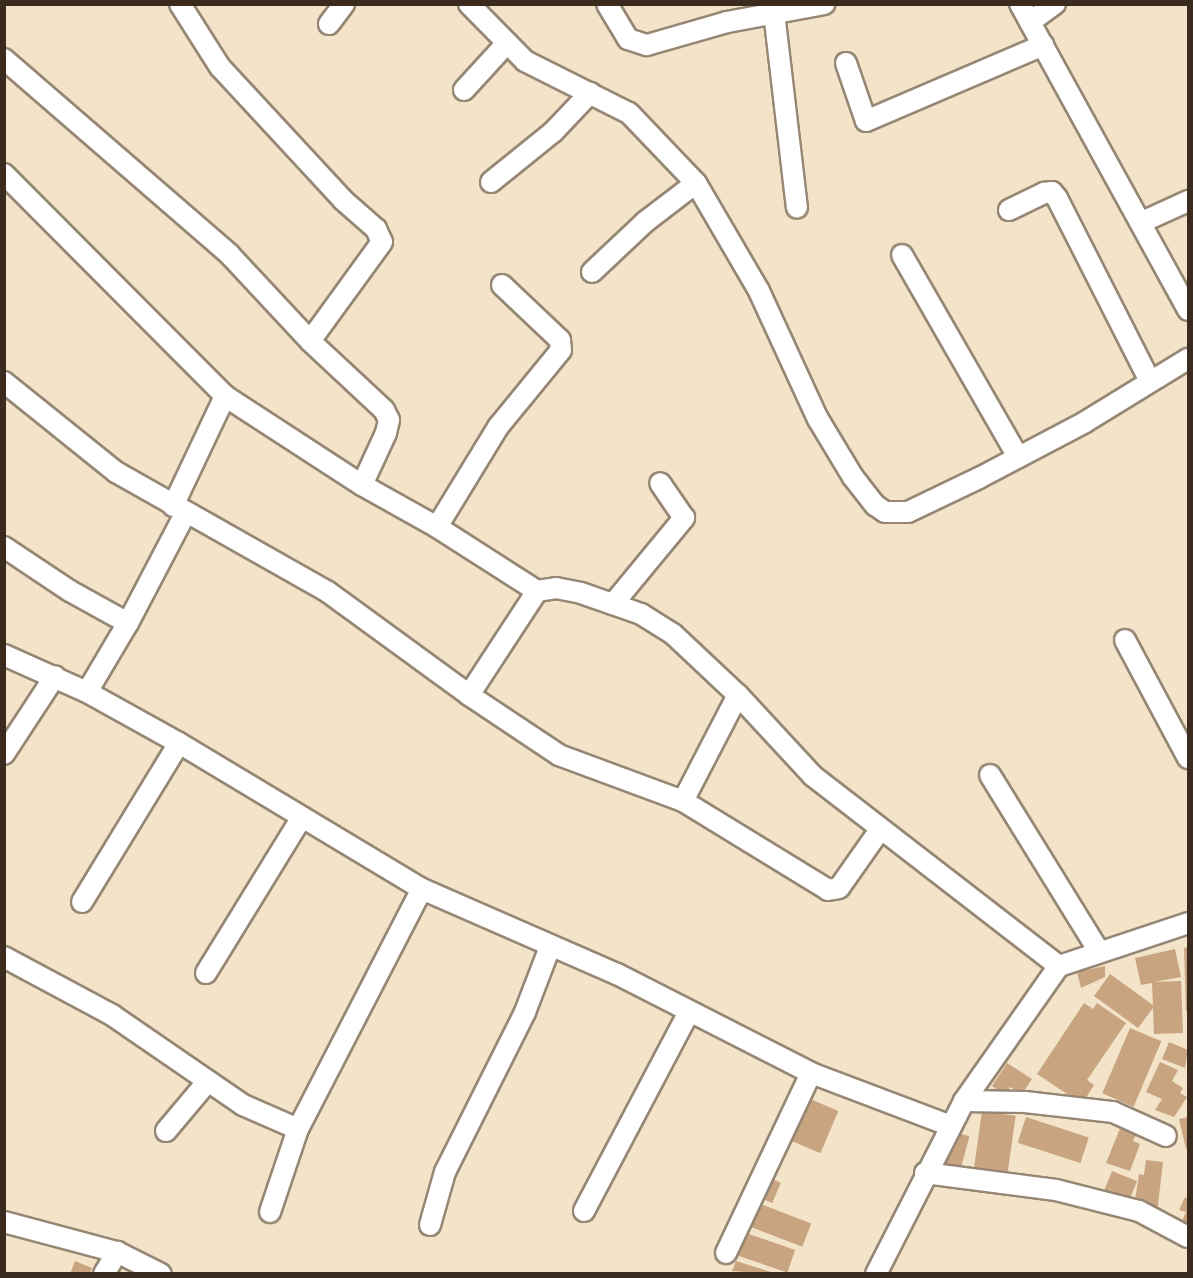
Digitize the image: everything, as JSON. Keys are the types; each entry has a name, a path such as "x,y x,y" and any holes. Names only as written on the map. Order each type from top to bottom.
{"street":[{"path":"180,4 220,67 343,200 376,229 382,243 310,341"},
{"path":"329,24 344,4"},
{"path":"469,4 525,61 629,113 696,183 759,291 818,420 875,505 895,514 908,512 1018,457 1188,359"},
{"path":"607,4 628,39 647,45 774,8 824,4"},
{"path":"1020,4 1142,222 1188,310"},
{"path":"1030,22 1055,4"},
{"path":"774,8 797,208"},
{"path":"464,90 507,43"},
{"path":"846,63 866,121 1043,45"},
{"path":"4,59 229,254 310,341 384,410 389,420 362,485"},
{"path":"490,182 553,132 590,93"},
{"path":"4,174 225,396 362,485 437,527 537,591 556,588 613,604 641,614 673,634 738,695 813,777 879,831 1059,966"},
{"path":"592,272 645,222 696,183"},
{"path":"1009,210 1044,193 1052,192 1057,198 1150,381"},
{"path":"1142,222 1188,201"},
{"path":"902,255 1018,457"},
{"path":"437,527 498,427 561,350 560,340 502,285"},
{"path":"4,382 116,472 179,510 328,592 469,695 559,754 684,801 828,890 839,888 879,831"},
{"path":"87,692 128,623 179,510 225,396"},
{"path":"613,604 684,518 660,483"},
{"path":"4,547 70,591 128,623"},
{"path":"469,695 537,591"},
{"path":"1125,640 1188,758"},
{"path":"4,655 55,676 179,742 422,889 550,947 617,974 811,1073 951,1125"},
{"path":"4,754 55,676"},
{"path":"684,801 738,695"},
{"path":"82,902 179,742"},
{"path":"990,775 1098,950"},
{"path":"206,973 302,817"},
{"path":"270,1212 298,1129 422,889"},
{"path":"876,1274 925,1173 964,1101 1059,966 1098,950 1188,923"},
{"path":"430,1225 446,1172 525,1012 550,947"},
{"path":"4,957 112,1015 243,1105 298,1129"},
{"path":"584,1212 689,1011"},
{"path":"726,1253 811,1073"},
{"path":"166,1131 208,1081"},
{"path":"964,1101 1090,1108 1113,1112 1166,1136"},
{"path":"925,1173 1056,1190 1139,1211 1188,1238"},
{"path":"4,1222 117,1252 161,1274"},
{"path":"104,1274 117,1252"}],"building":[{"path":"1188,947 1188,1011 1186,1011 1184,948"},
{"path":"1175,949 1181,977 1154,982 1181,981 1183,1033 1154,1034 1153,1008 1138,1028 1094,996 1110,974 1153,1005 1152,983 1141,985 1135,958"},
{"path":"1105,966 1105,977 1081,988 1077,972"},
{"path":"1084,1003 1093,1009 1097,1003 1126,1023 1087,1080 1094,1085 1082,1104 1037,1074"},
{"path":"1130,1028 1161,1041 1134,1107 1102,1093"},
{"path":"1169,1042 1188,1050 1185,1068 1162,1059"},
{"path":"1160,1062 1178,1070 1172,1081 1183,1088 1180,1093 1187,1097 1174,1117 1155,1110 1162,1099 1146,1092"},
{"path":"1007,1063 1032,1079 1022,1094 1010,1087 1005,1095 992,1086"},
{"path":"808,1098 838,1111 820,1153 790,1140"},
{"path":"982,1111 1016,1116 1008,1173 974,1168"},
{"path":"1026,1117 1089,1137 1080,1163 1018,1143"},
{"path":"1188,1117 1188,1148 1186,1149 1179,1119"},
{"path":"1121,1126 1137,1132 1133,1141 1140,1144 1130,1171 1106,1163"},
{"path":"954,1132 969,1136 961,1169 945,1165"},
{"path":"1146,1160 1163,1162 1157,1213 1135,1200 1139,1174 1144,1175"},
{"path":"1112,1171 1137,1181 1129,1201 1104,1190"},
{"path":"767,1177 781,1183 772,1203 758,1197"},
{"path":"1185,1197 1188,1199 1188,1224 1182,1221 1186,1212 1179,1210"},
{"path":"758,1203 811,1223 802,1247 749,1226"},
{"path":"746,1233 795,1250 787,1273 738,1256"},
{"path":"75,1261 92,1268 90,1274 70,1274"},
{"path":"736,1261 774,1273 774,1274 732,1271"}]}
